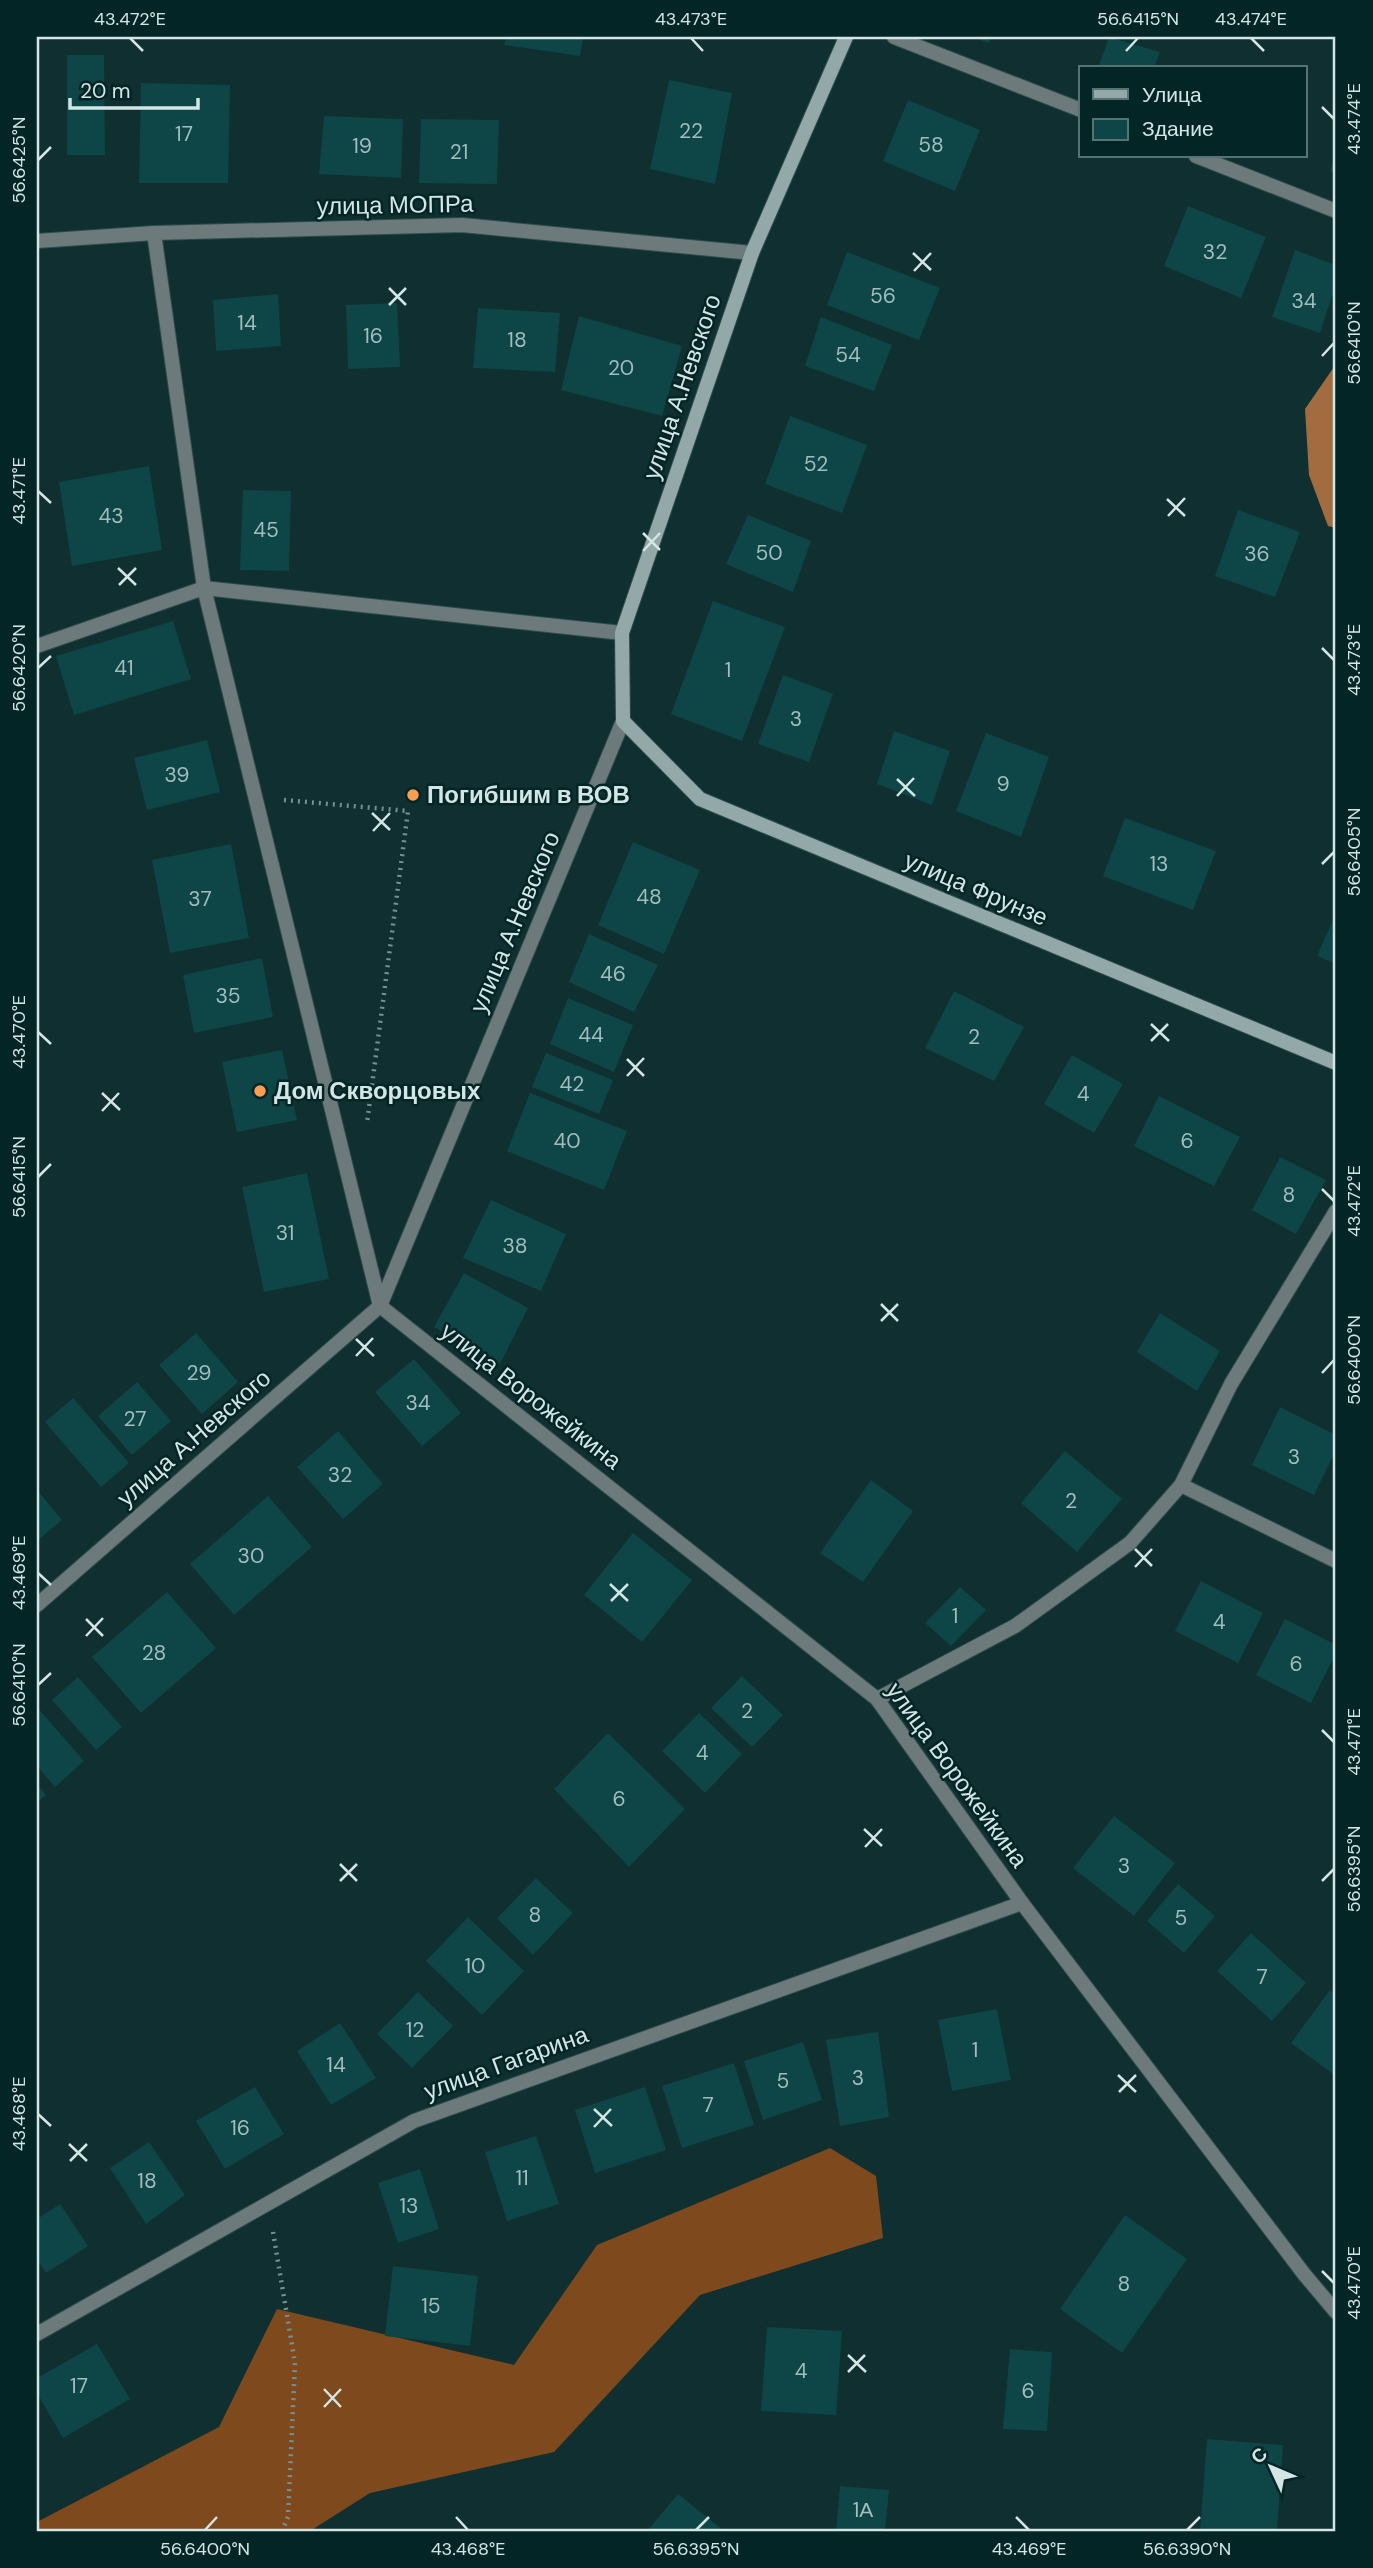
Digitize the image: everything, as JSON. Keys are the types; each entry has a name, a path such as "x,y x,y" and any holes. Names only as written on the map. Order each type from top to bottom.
{"street":[{"name":"улица А.Невского","path":"37,1605 380,1306 623,721 622,633 752,253 846,37"},
{"path":"894,37 1079,109"},
{"path":"1201,158 1336,211"},
{"name":"улица МОПРа","path":"37,241 154,233 462,225 752,253"},
{"path":"154,233 204,588 380,1306"},
{"path":"37,646 204,588 622,633"},
{"name":"улица Фрунзе","path":"623,721 701,799 1336,1063"},
{"path":"877,1699 1015,1626 1130,1543 1181,1485 1231,1384 1336,1210"},
{"name":"улица Ворожейкина","path":"380,1306 877,1699 1022,1903 1304,2274 1336,2312"},
{"path":"1181,1485 1336,1562"},
{"name":"улица Гагарина","path":"37,2334 414,2120 1022,1903"}],"path":[{"path":"256,797 408,811 367,1129 343,1153"},
{"path":"268,2203 295,2363 288,2517 282,2531"}],"shaded area":[{"path":"1336,364 1336,528 1328,526 1309,475 1305,409"},
{"path":"830,2148 876,2176 883,2238 700,2295 554,2452 370,2493 310,2531 37,2531 37,2522 219,2427 277,2309 514,2365 597,2245"}],"building":[{"path":"506,37 583,37 580,56 504,45"},
{"path":"972,37 991,37 989,43"},
{"path":"1109,37 1160,52 1155,66 1099,66"},
{"path":"67,55 104,55 105,155 67,155"},
{"path":"669,80 732,93 715,184 650,169"},
{"path":"141,83 230,85 228,183 139,183"},
{"path":"908,100 980,130 955,191 883,161"},
{"path":"324,116 403,119 401,178 319,174"},
{"path":"421,119 499,120 497,184 419,183"},
{"path":"1336,154 1336,173 1330,171"},
{"path":"1188,206 1266,237 1241,298 1164,266"},
{"path":"1295,250 1336,265 1336,284 1320,333 1272,317"},
{"path":"847,252 940,288 919,340 827,305"},
{"path":"278,294 281,346 216,351 213,300"},
{"path":"397,303 400,367 348,369 346,305"},
{"path":"478,308 560,313 555,372 473,368"},
{"path":"579,316 682,346 662,416 561,390"},
{"path":"821,317 892,345 874,391 805,366"},
{"path":"790,416 867,445 842,513 765,484"},
{"path":"149,466 162,550 72,566 59,482"},
{"path":"243,490 291,491 289,571 240,570"},
{"path":"1238,510 1300,532 1275,597 1215,576"},
{"path":"748,515 811,541 793,592 726,564"},
{"path":"713,601 785,627 742,741 671,714"},
{"path":"173,621 191,679 74,715 56,656"},
{"path":"783,675 833,694 809,762 758,744"},
{"path":"894,731 950,751 932,805 877,784"},
{"path":"986,733 1049,757 1021,837 956,811"},
{"path":"207,740 220,792 147,810 134,758"},
{"path":"1125,818 1216,851 1193,910 1103,876"},
{"path":"633,842 700,870 664,954 598,925"},
{"path":"231,844 249,938 170,953 152,860"},
{"path":"1336,913 1336,964 1317,956"},
{"path":"589,934 658,965 634,1012 569,982"},
{"path":"262,958 273,1017 194,1033 183,975"},
{"path":"954,991 1024,1027 994,1081 925,1048"},
{"path":"568,998 633,1025 614,1072 550,1044"},
{"name":"Дом Скворцовых","path":"282,1050 297,1120 237,1132 222,1062"},
{"path":"546,1053 613,1080 599,1114 532,1087"},
{"path":"1072,1055 1123,1084 1094,1133 1044,1104"},
{"path":"530,1093 627,1131 604,1190 507,1151"},
{"path":"1159,1096 1240,1137 1214,1186 1134,1146"},
{"path":"1280,1157 1326,1180 1296,1234 1252,1210"},
{"path":"307,1173 329,1279 264,1292 242,1187"},
{"path":"491,1200 566,1234 541,1291 463,1258"},
{"path":"464,1273 528,1308 500,1364 434,1327"},
{"path":"1160,1313 1220,1351 1197,1391 1137,1352"},
{"path":"196,1333 238,1382 202,1414 159,1365"},
{"path":"414,1359 461,1413 422,1446 375,1392"},
{"path":"137,1382 171,1421 132,1455 98,1416"},
{"path":"73,1398 129,1463 101,1487 45,1422"},
{"path":"1280,1407 1336,1435 1336,1450 1314,1495 1252,1465"},
{"path":"338,1431 383,1484 343,1519 297,1467"},
{"path":"1065,1451 1122,1499 1077,1552 1021,1503"},
{"path":"871,1480 913,1511 863,1582 820,1553"},
{"path":"37,1490 62,1520 37,1541"},
{"path":"268,1496 312,1547 234,1615 190,1564"},
{"path":"633,1533 692,1580 642,1642 584,1595"},
{"path":"1201,1581 1263,1613 1238,1663 1175,1631"},
{"path":"960,1587 986,1610 951,1646 925,1623"},
{"path":"167,1592 216,1648 141,1713 92,1657"},
{"path":"1285,1619 1336,1645 1336,1653 1311,1703 1256,1675"},
{"path":"742,1676 783,1715 752,1747 711,1708"},
{"path":"78,1677 122,1727 96,1750 52,1700"},
{"path":"37,1707 84,1761 55,1787 37,1766"},
{"path":"699,1713 742,1754 705,1793 662,1751"},
{"path":"608,1733 685,1809 629,1867 554,1789"},
{"path":"37,1784 46,1795 37,1803"},
{"path":"1114,1816 1175,1863 1134,1916 1073,1868"},
{"path":"536,1878 573,1913 533,1955 497,1918"},
{"path":"1178,1884 1215,1916 1184,1953 1147,1921"},
{"path":"468,1917 524,1971 482,2015 426,1961"},
{"path":"1251,1933 1306,1983 1272,2021 1217,1971"},
{"path":"1330,1990 1336,1994 1336,2076 1291,2043"},
{"path":"418,1992 453,2026 412,2068 377,2034"},
{"path":"997,2009 1011,2080 952,2091 938,2020"},
{"path":"340,2023 376,2078 331,2105 297,2051"},
{"path":"878,2032 889,2117 840,2126 826,2040"},
{"path":"803,2042 822,2100 763,2120 744,2061"},
{"path":"734,2063 754,2125 682,2148 662,2086"},
{"path":"255,2087 284,2134 225,2169 196,2121"},
{"path":"645,2087 666,2150 595,2173 575,2110"},
{"path":"536,2136 559,2204 507,2221 485,2152"},
{"path":"149,2142 185,2195 146,2224 110,2168"},
{"path":"420,2169 439,2229 398,2243 378,2183"},
{"path":"60,2204 88,2246 46,2273 37,2259 37,2219"},
{"path":"1125,2215 1187,2259 1122,2353 1060,2309"},
{"path":"393,2266 478,2276 470,2346 385,2336"},
{"path":"767,2327 842,2331 836,2415 761,2411"},
{"path":"97,2344 130,2399 63,2438 37,2393 37,2378"},
{"path":"1010,2349 1052,2352 1047,2431 1003,2429"},
{"path":"1207,2439 1283,2445 1277,2531 1200,2531"},
{"path":"840,2486 889,2490 885,2531 836,2531"},
{"path":"678,2494 724,2531 647,2531"}],"place":[{"name":"Погибшим в ВОВ","path":"413,795"},
{"name":"Дом Скворцовых","path":"260,1091"}]}
